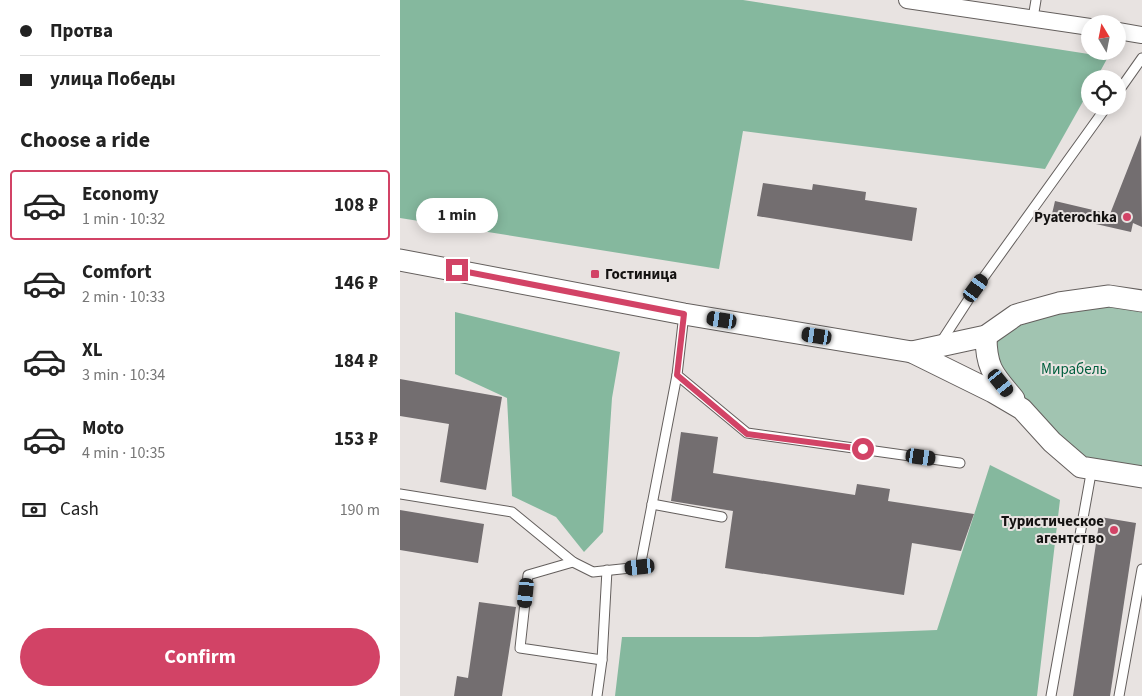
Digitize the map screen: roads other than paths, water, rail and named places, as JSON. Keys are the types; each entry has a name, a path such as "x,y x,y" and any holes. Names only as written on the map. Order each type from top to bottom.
{"street":[{"path":"907,0 1081,26"},
{"path":"1126,32 1142,35"},
{"path":"400,260 684,314 912,352 993,392 1022,409"},
{"path":"912,352 986,336 1016,316 1060,302 1109,296 1142,301"},
{"path":"986,336 986,354 990,370 1052,442 1081,466 1142,477"}],"lane":[{"path":"1034,18 1036,0"},
{"path":"1126,81 1142,58"},
{"path":"938,346 976,288 1101,115"},
{"path":"400,494 512,512 573,562 593,572 640,567 677,375 684,314"},
{"path":"677,375 747,434 960,462"},
{"path":"1051,696 1092,468"},
{"path":"652,504 722,517"},
{"path":"573,562 528,575 520,648 602,660"},
{"path":"1119,696 1142,569"},
{"path":"598,696 607,570"}],"place":[{"name":"Pyaterochka","path":"1127,217"},
{"name":"Гостиница","path":"595,274"},
{"name":"Туристическое агентство","path":"1114,530"}],"park label":[{"name":"Мирабель","path":"1074,369"}]}
